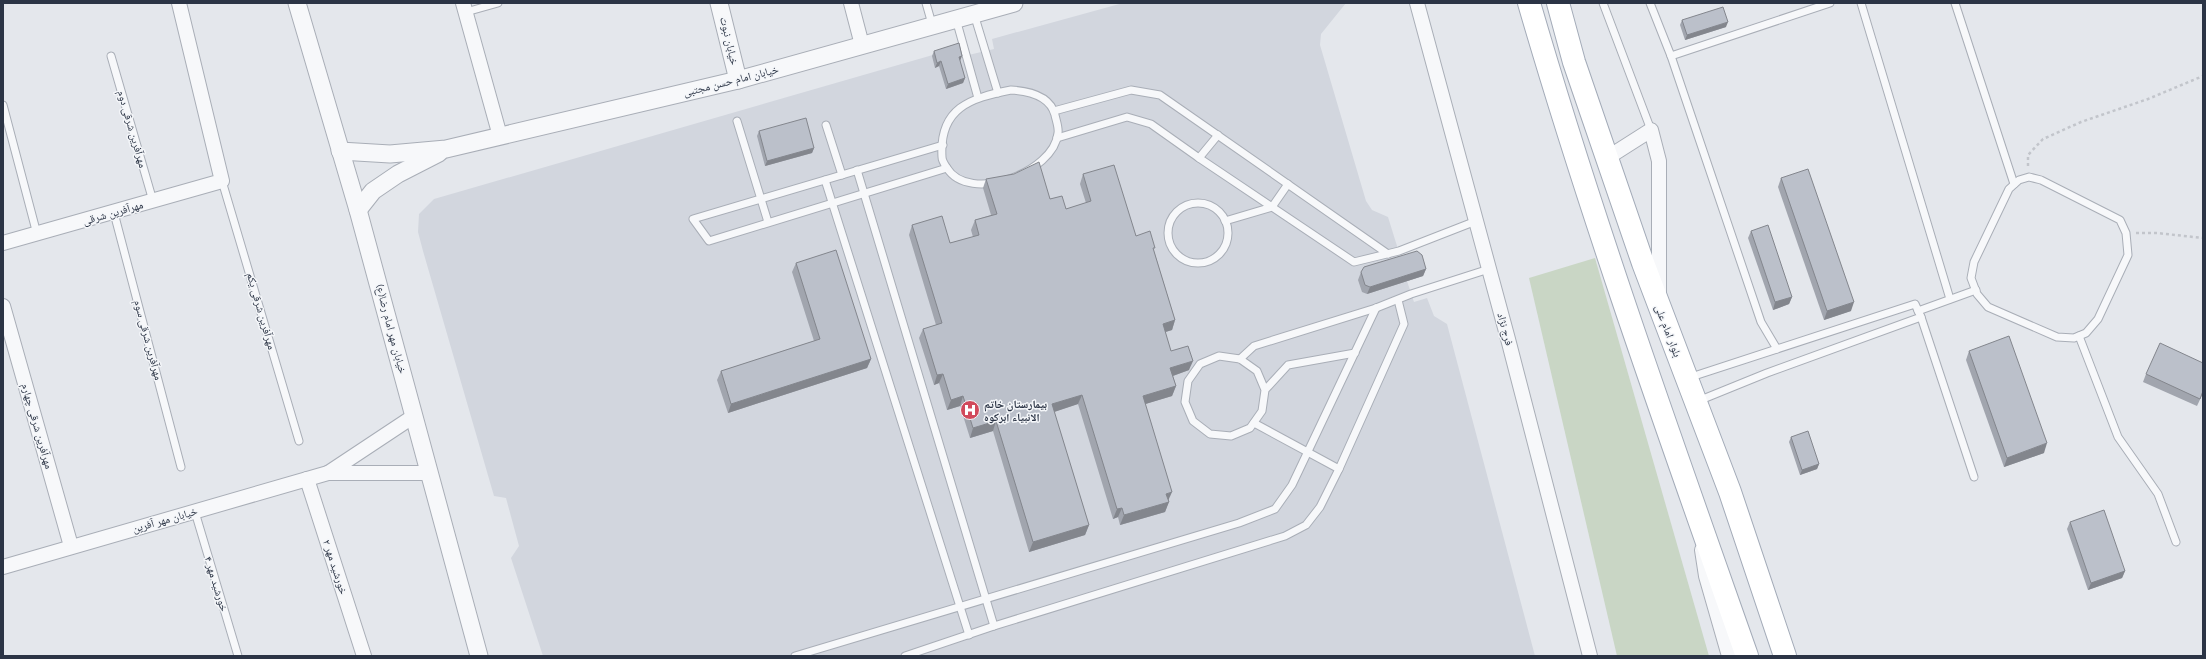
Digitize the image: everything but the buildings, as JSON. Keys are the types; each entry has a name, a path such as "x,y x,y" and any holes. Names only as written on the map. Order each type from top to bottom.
{"main road":[{"path":"1530,3 1551,78 1602,234 1747,656"},
{"name":"بلوار امام علی","path":"1558,3 1574,62 1629,224 1730,492 1785,656"},
{"path":"1602,234 1629,224"}],"street":[{"path":"179,3 222,181"},
{"name":"خیابان مهر امام رضا(ع)","path":"297,3 358,210 480,656"},
{"name":"خیابان نبوت","path":"719,3 738,80"},
{"path":"851,3 862,45"},
{"name":"خیابان امام حسن مجتبی","path":"340,151 390,154 446,150 738,80 932,24 1014,3"},
{"name":"فرج نژاد","path":"1417,3 1489,269 1590,656"},
{"path":"465,8 500,136"},
{"path":"1607,158 1651,130 1659,161 1659,306"},
{"name":"خیابان امام حسن مجتبی","path":"358,210 373,192 398,174 446,150"},
{"name":"مهرآفرین شرقی","path":"3,243 153,202 222,181"},
{"name":"مهرآفرین شرقی چهارم","path":"3,306 71,546"},
{"name":"خیابان مهر آفرین","path":"328,473 414,416"},
{"name":"خیابان مهر آفرین","path":"3,567 71,546 328,473 430,473"},
{"name":"خورشید مهر ۲","path":"307,479 364,656"},
{"path":"1697,514 1706,576 1729,656"}],"lane":[{"path":"465,8 498,3"},
{"path":"926,3 932,24"},
{"path":"1602,3 1651,130"},
{"path":"1650,3 1671,56 1760,322 1776,349"},
{"path":"1671,56 1830,3"},
{"path":"1861,3 1950,299"},
{"path":"1954,3 2014,184"},
{"path":"974,14 998,93"},
{"path":"956,19 978,98"},
{"name":"مهرآفرین شرقی دوم","path":"111,56 153,202"},
{"path":"1054,111 1131,90 1160,95 1388,254"},
{"path":"1026,91 1041,96 1054,111 1059,133 1051,154 1035,168 1016,177 993,183 968,183 952,176 942,159 944,132 951,114 978,98 998,93 1026,91"},
{"path":"3,105 37,234"},
{"path":"1057,138 1127,117 1151,124 1354,262 1388,254 1476,221"},
{"path":"736,121 768,222"},
{"path":"826,126 842,175"},
{"path":"1199,158 1218,135"},
{"path":"943,145 693,220 709,241 947,168"},
{"path":"857,170 994,626"},
{"path":"2029,177 2041,180 2120,220 2126,233 2128,255 2098,319 2086,333 2074,338 2057,337 1988,307 1976,290 1971,278 1974,262 2009,189 2014,184 2029,177"},
{"path":"826,180 969,635"},
{"name":"مهرآفرین شرقی یکم","path":"222,181 299,441"},
{"path":"1226,221 1272,207 1288,184"},
{"path":"1188,203 1206,203 1221,211 1226,221 1229,227 1227,245 1216,258 1200,264 1183,260 1171,247 1167,230 1174,214 1188,203"},
{"name":"مهرآفرین شرقی سوم","path":"114,213 181,467"},
{"path":"1240,359 1254,346 1376,308 1489,269"},
{"path":"1696,401 1919,314 1950,299 1976,290"},
{"path":"905,656 994,626 1285,536 1306,525 1320,506 1339,470 1404,324 1398,300"},
{"path":"1687,378 1915,304 1974,477"},
{"path":"795,656 1239,523 1275,509 1292,485 1376,308"},
{"path":"2079,336 2118,437 2158,494 2176,542"},
{"path":"1265,390 1288,366 1355,353"},
{"path":"1219,356 1240,359 1257,371 1265,390 1262,411 1254,423 1250,428 1231,436 1210,434 1193,421 1185,402 1188,381 1200,364 1219,356"},
{"path":"1254,423 1339,470"},
{"name":"خورشید مهر ۴","path":"195,512 238,656"}],"path":[{"path":"2029,177 2028,155 2043,139 2080,122 2148,99 2203,76"},
{"path":"2126,233 2157,233 2203,238"}],"shaded area":[{"name":"بیمارستان خاتم الانبیاء ابرکوه","path":"1123,3 1346,3 1321,34 1320,45 1366,201 1372,210 1388,217 1402,262 1422,273 1420,277 1407,281 1414,302 1427,298 1434,316 1447,324 1535,656 543,656 511,558 519,546 506,498 494,496 423,251 418,232 419,214 434,199 957,48 960,57 994,49 992,39"}],"green space":[{"path":"1595,258 1709,656 1617,656 1529,278"}],"place":[{"name":"بیمارستان خاتم الانبیاء ابرکوه","path":"970,410"}]}
